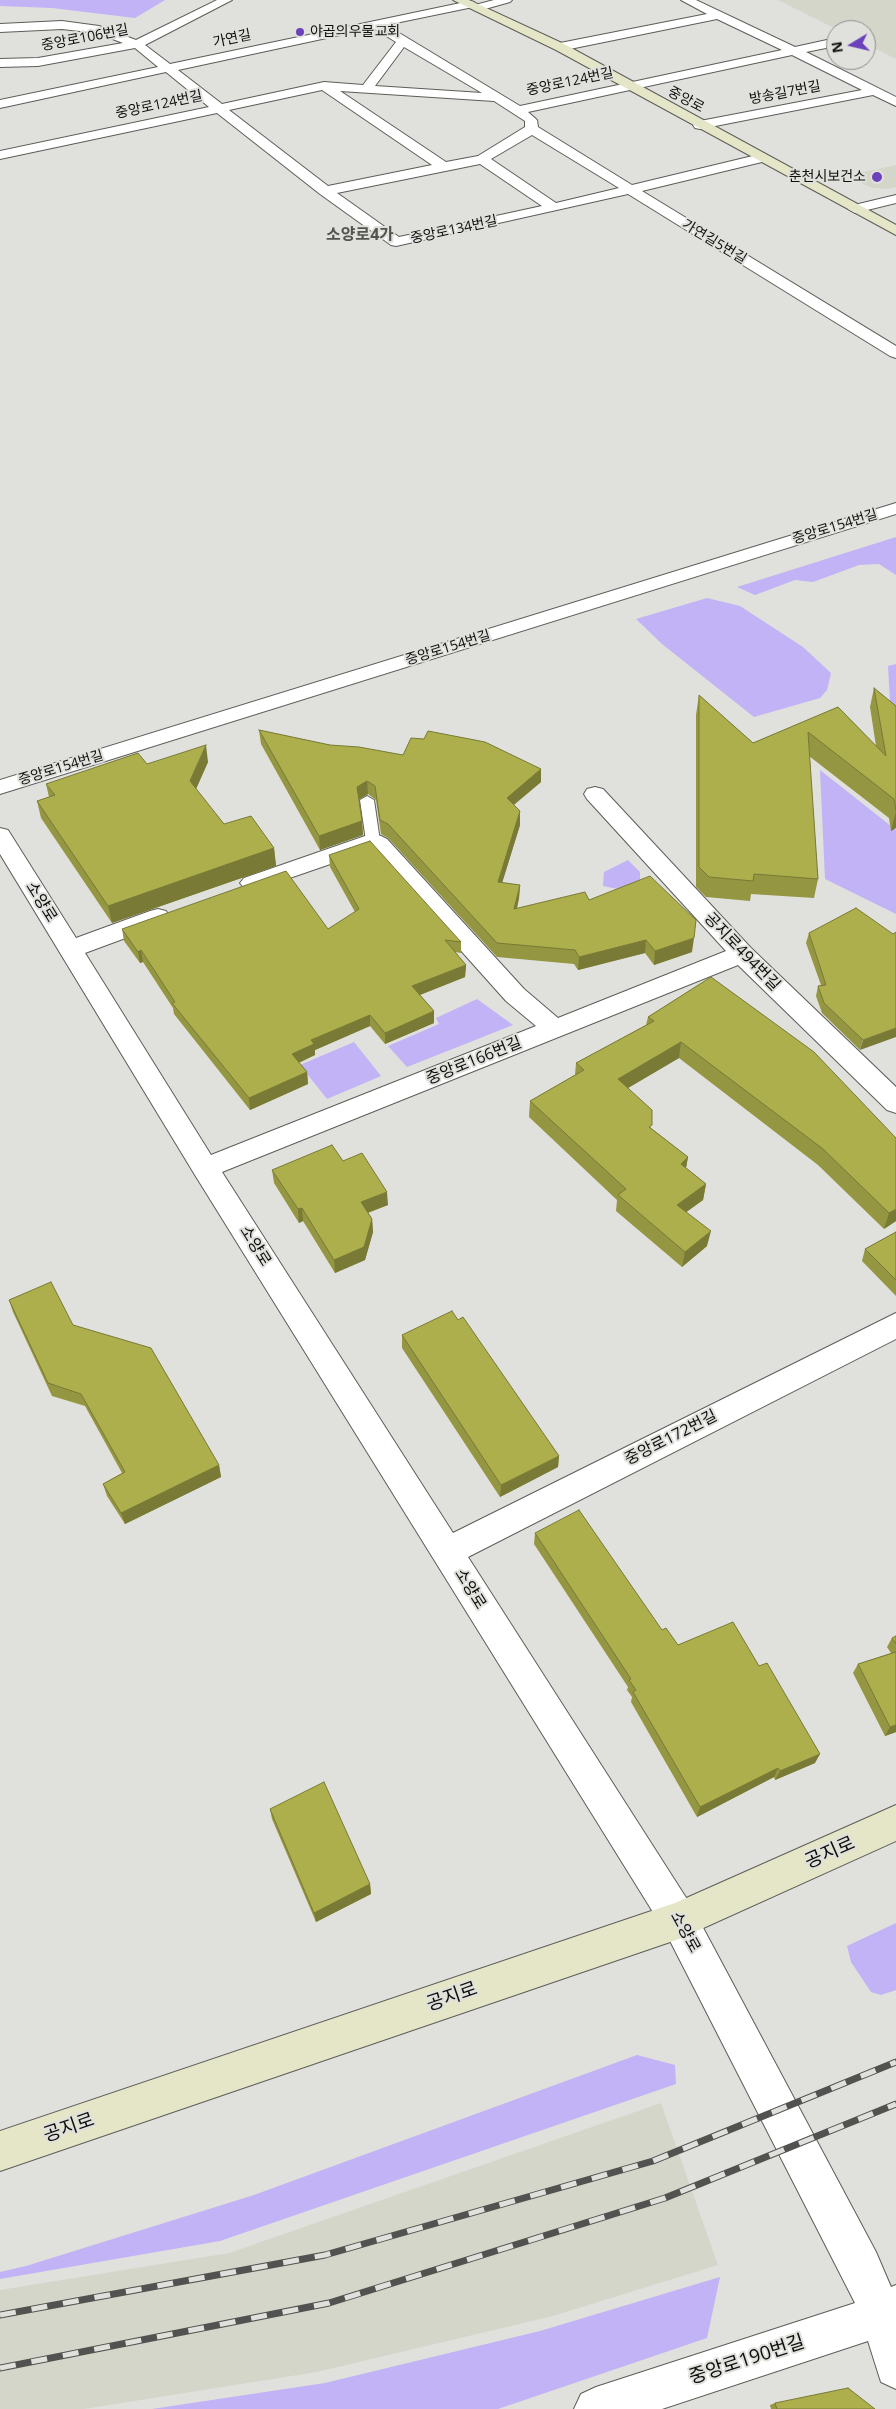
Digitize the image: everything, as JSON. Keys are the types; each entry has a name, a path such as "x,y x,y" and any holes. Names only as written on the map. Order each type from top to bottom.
{"street":[{"name":"중앙로106번길","path":"0,63 38,62 137,44 226,0"},
{"name":"가연길","path":"0,104 469,4 506,0"},
{"name":"방송길7번길","path":"687,0 794,50 896,102"},
{"name":"중앙로","path":"469,4 560,48 896,231"},
{"path":"560,48 718,15"},
{"name":"가연길5번길","path":"375,24 518,110 531,120 532,129 896,353"},
{"name":"중앙로134번길","path":"0,28 62,25 99,30 137,44 325,191 396,242 554,208 761,158"},
{"path":"366,89 403,40"},
{"path":"628,86 826,44"},
{"path":"324,86 442,166"},
{"name":"중앙로124번길","path":"0,155 324,86 496,98"},
{"name":"중앙로124번길","path":"518,110 628,86"},
{"name":"방송길7번길","path":"700,125 875,91"},
{"path":"325,191 482,159 532,129"},
{"path":"482,159 554,208"},
{"path":"855,209 896,199"},
{"name":"중앙로154번길","path":"0,787 896,508"},
{"name":"공지로494번길","path":"595,794 742,954 896,1103"},
{"name":"소양로","path":"0,835 205,1168 679,1920 861,2266 889,2311 896,2367"},
{"path":"234,890 373,842 379,844 515,995 555,1029"},
{"path":"70,949 179,909"},
{"name":"중앙로166번길","path":"205,1168 742,954"},
{"name":"중앙로172번길","path":"447,1552 896,1325"},
{"name":"공지로","path":"0,2151 679,1920 896,1823"},
{"name":"중앙로190번길","path":"596,2409 889,2311"}],"lane":[{"path":"367,800 373,842"}],"shaded area":[{"path":"0,0 165,0 135,18 52,8 0,6"},
{"path":"778,0 896,0 896,59 876,49 876,20 826,20 826,24"},
{"name":"춘천시보건소","path":"896,165 896,187 887,189 873,188 857,179 859,173"},
{"path":"896,537 896,575 879,564 859,565 813,582 795,580 755,595 737,587"},
{"path":"707,598 740,606 803,647 831,673 827,690 820,698 754,717 662,644 636,619"},
{"path":"896,664 896,722 891,719 888,666"},
{"path":"820,770 896,830 896,914 825,879"},
{"path":"628,860 640,872 640,880 618,889 603,886 604,872"},
{"path":"477,999 513,1025 407,1067 388,1046 439,1024 436,1018"},
{"path":"354,1042 381,1076 327,1099 300,1065"},
{"path":"896,1923 896,1990 881,1995 871,1992 851,1962 847,1946"},
{"path":"637,2055 675,2065 676,2084 220,2241 0,2279 0,2272 26,2266 254,2195"},
{"path":"661,2103 718,2265 553,2316 317,2372 84,2409 0,2409 0,2290 229,2253"},
{"path":"720,2277 707,2338 498,2409 152,2409 325,2383 540,2331"}],"building":[{"path":"874,688 896,706 896,811 894,799 808,732 818,879 754,874 753,881 709,877 699,867 699,695 753,743 838,707 886,756"},
{"path":"259,730 330,745 359,747 403,755 411,738 424,739 428,731 485,742 541,769 507,798 520,811 498,882 520,885 514,909 585,892 589,900 650,876 696,920 694,938 655,951 646,940 579,957 575,950 497,943 388,824 380,820 375,786 367,781 357,787 362,821 319,836"},
{"path":"206,745 190,781 224,824 251,816 274,848 108,906 37,801 55,795 46,784 138,753 147,764"},
{"path":"370,841 461,942 445,940 466,965 412,986 434,1011 385,1033 370,1015 311,1040 314,1044 292,1054 307,1072 249,1098 172,1003 175,1002 141,950 138,952 122,929 286,871 328,929 359,909 329,855"},
{"path":"856,908 893,934 896,932 896,1028 863,1040 824,1003 818,986 826,985 809,933"},
{"path":"711,977 814,1052 896,1138 896,1209 889,1213 823,1149 681,1042 618,1079 652,1110 652,1125 649,1127 688,1157 681,1164 706,1184 677,1205 711,1231 685,1252 618,1195 626,1189 530,1101 584,1070 576,1063 654,1021 648,1017"},
{"path":"332,1145 343,1161 362,1153 387,1192 361,1202 372,1219 364,1247 334,1260 302,1208 298,1209 272,1170"},
{"path":"896,1232 896,1280 865,1249"},
{"path":"51,1282 73,1325 151,1348 219,1465 121,1513 103,1484 125,1472 81,1394 48,1383 9,1300"},
{"path":"452,1311 458,1320 463,1317 559,1456 501,1485 402,1335"},
{"path":"579,1510 662,1630 666,1628 678,1645 733,1622 759,1666 767,1663 820,1754 780,1771 778,1768 700,1807 633,1692 636,1690 629,1680 631,1679 535,1533"},
{"path":"896,1636 896,1644 892,1638"},
{"path":"896,1652 896,1725 890,1727 858,1664"},
{"path":"324,1782 370,1884 314,1913 270,1809"},
{"path":"848,2388 875,2409 777,2409 775,2403"}],"railway":[{"path":"0,2315 325,2255 653,2161 896,2062"},
{"path":"0,2368 329,2303 665,2198 896,2104"}],"place":[{"name":"야곱의우물교회","path":"300,32"},
{"name":"춘천시보건소","path":"877,177"}],"district":[{"name":"소양로4가","path":"360,235"}]}
